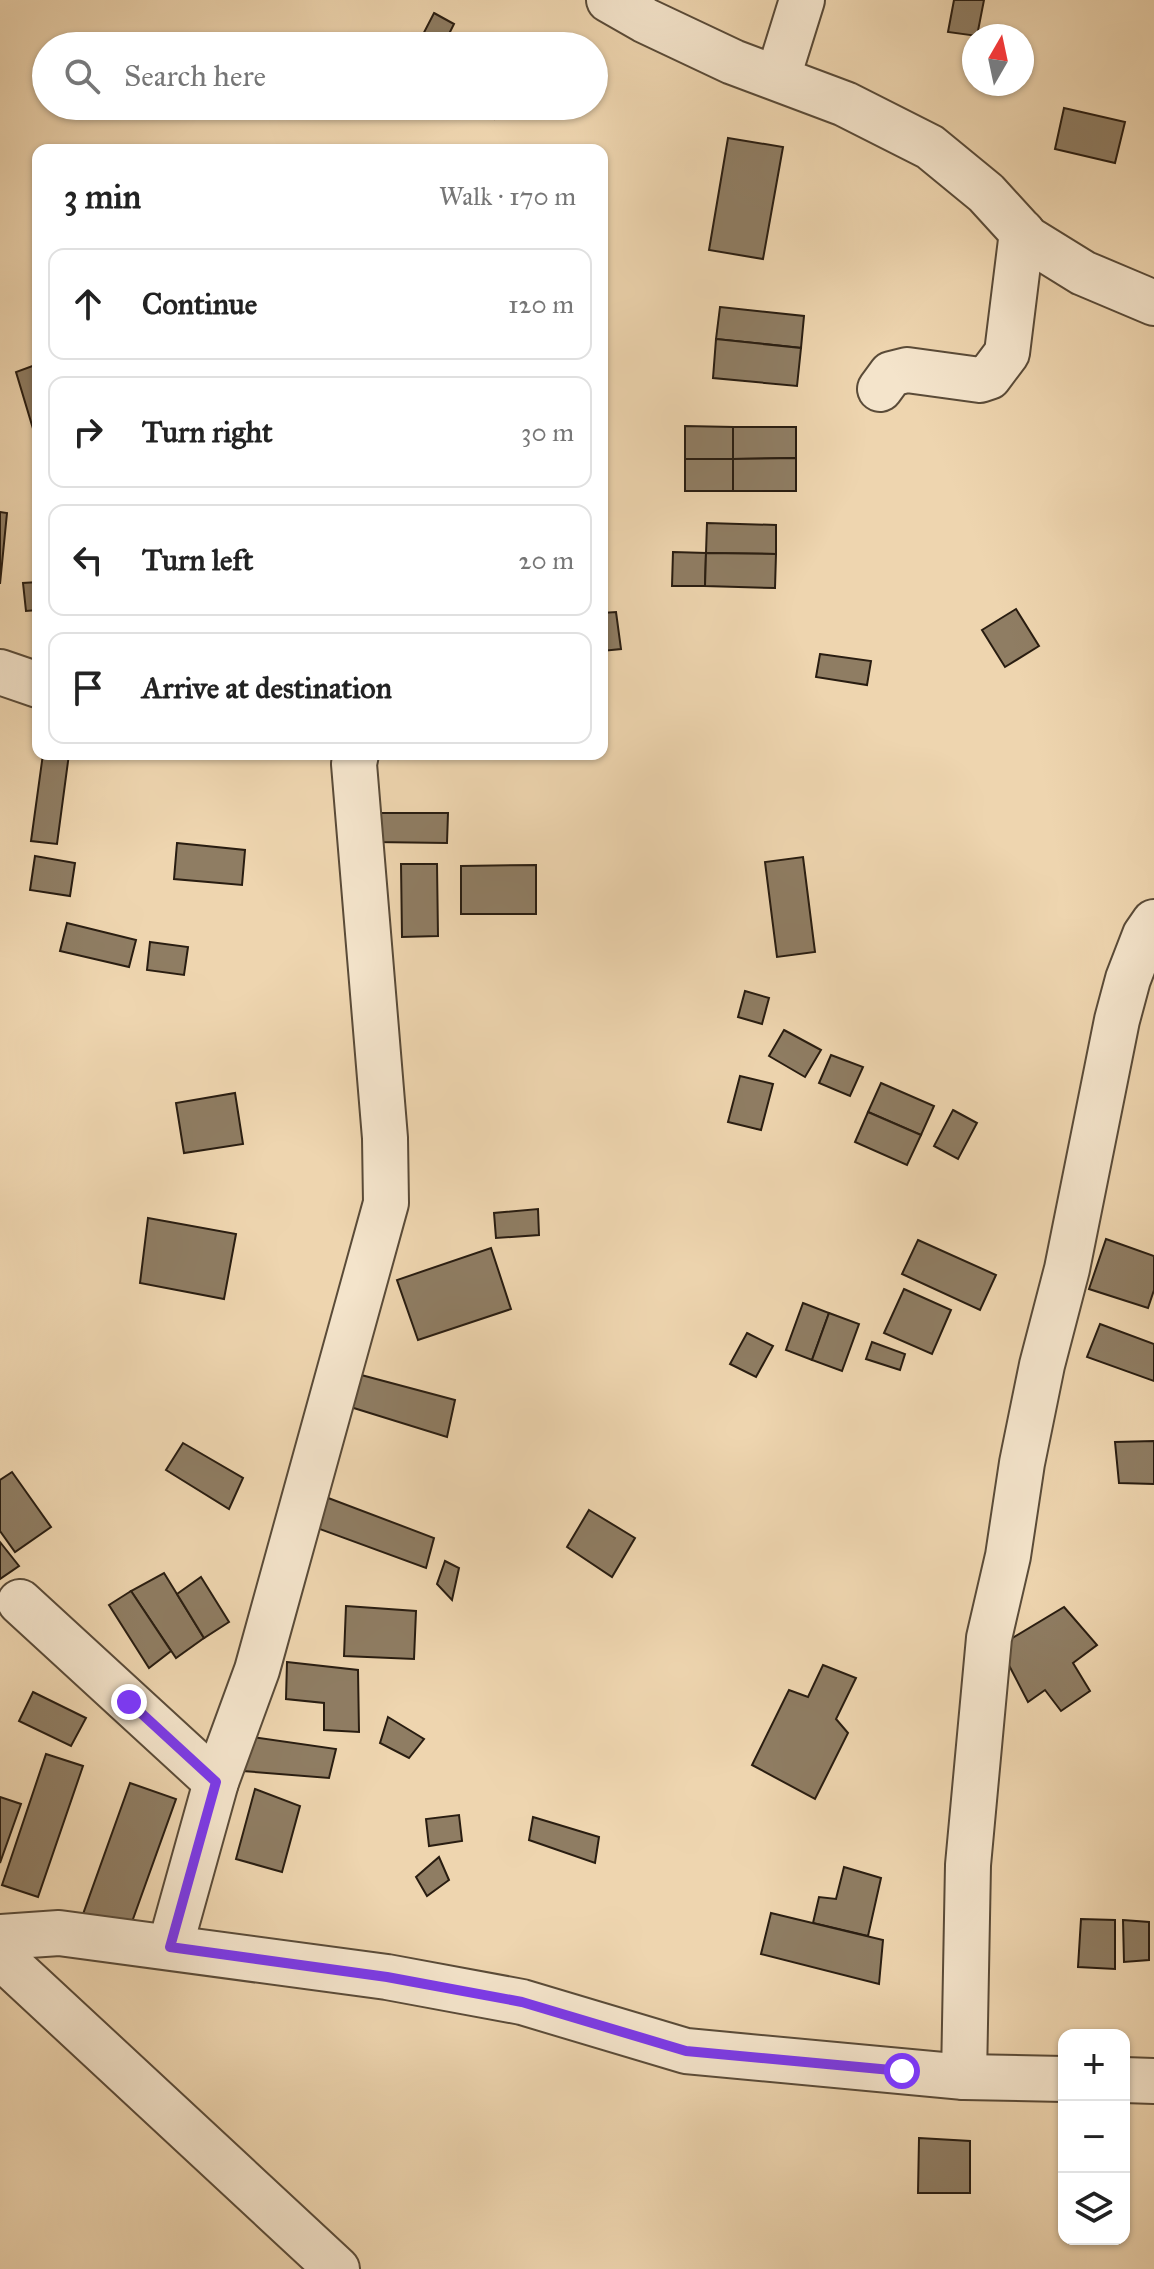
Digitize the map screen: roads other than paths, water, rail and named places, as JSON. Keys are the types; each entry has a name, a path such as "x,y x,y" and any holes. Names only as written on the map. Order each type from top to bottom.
{"street":[{"path":"609,0 733,62 845,104 930,147 986,193 1028,239 1083,273 1154,303"},
{"path":"778,77 802,0"},
{"path":"880,389 891,374 907,370 980,380 989,377 1007,353 1022,232"},
{"path":"0,672 32,683"},
{"path":"170,1947 216,1782 257,1670 386,1203 385,1138 355,760"},
{"path":"964,2077 968,1865 989,1638 1008,1556 1022,1463 1042,1365 1067,1269 1117,1020 1128,979 1145,935 1154,922"},
{"path":"20,1602 216,1782"},
{"path":"0,1937 59,1933 387,1977 522,2002 686,2051 964,2077 1058,2079"},
{"path":"0,1956 317,2260"},
{"path":"1130,2080 1154,2081"}]}
